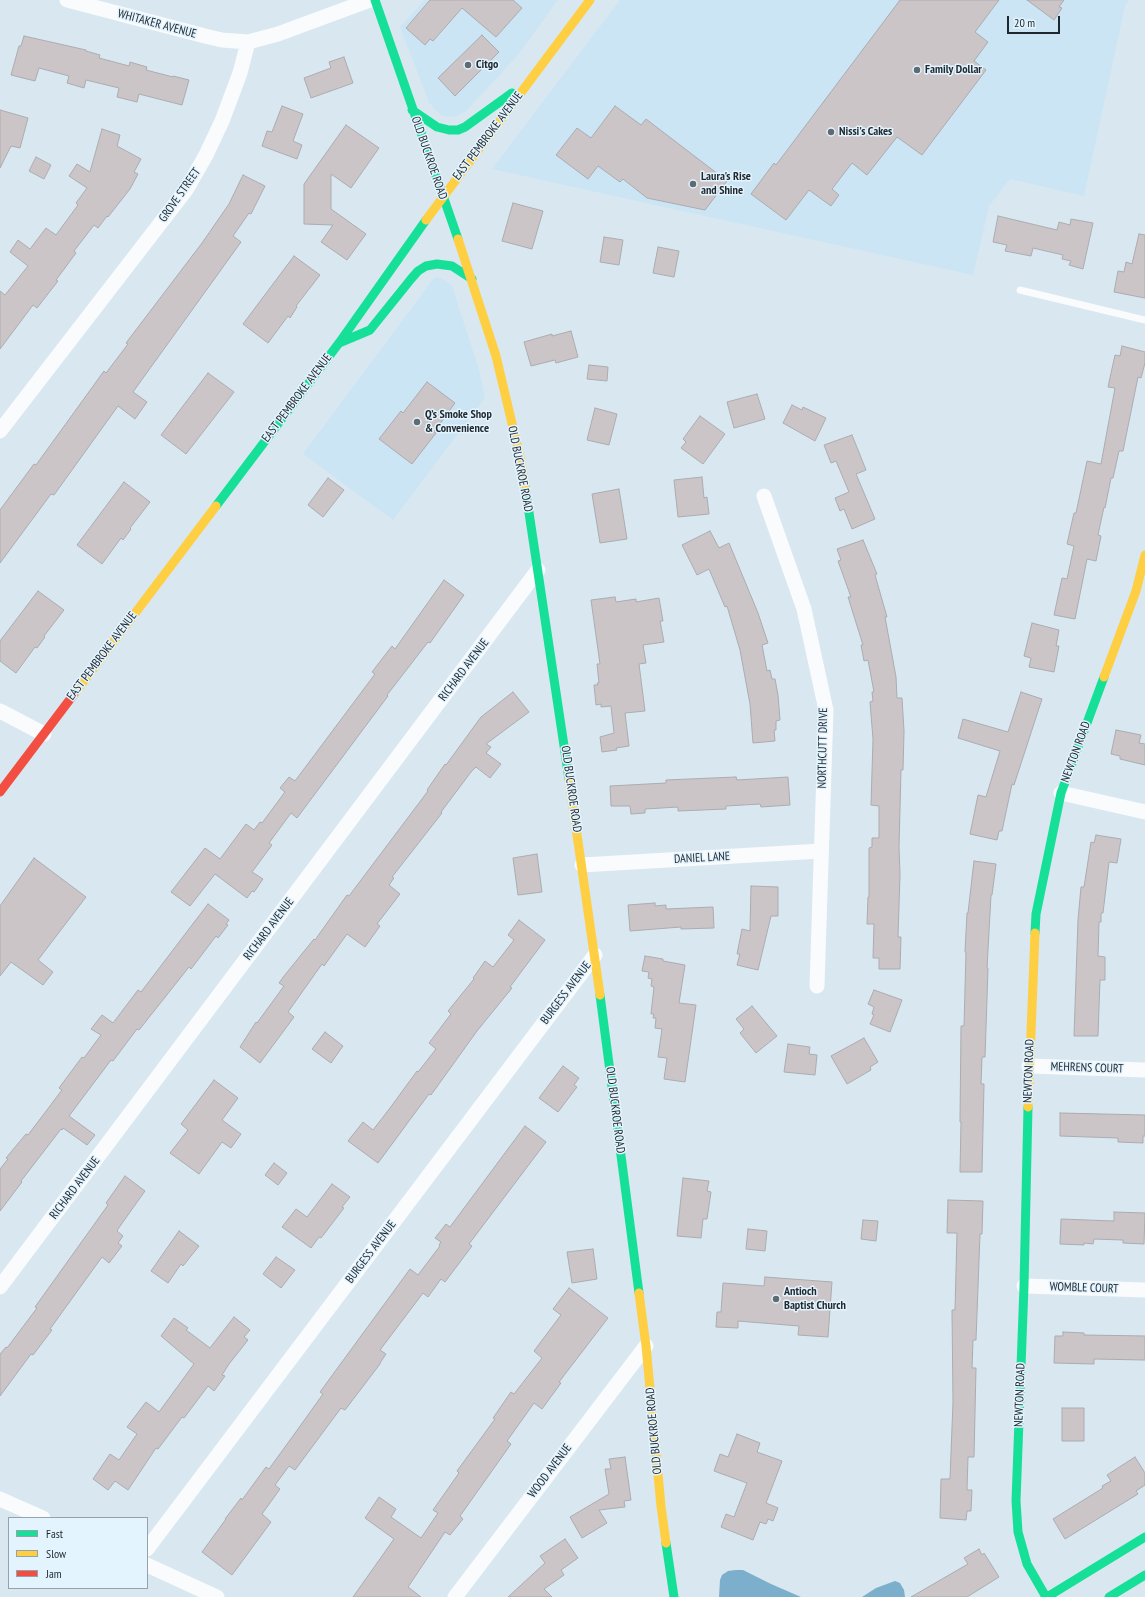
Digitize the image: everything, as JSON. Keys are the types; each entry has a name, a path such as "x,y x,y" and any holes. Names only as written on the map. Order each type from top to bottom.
{"main road":[{"name":"OLD BUCKROE ROAD","path":"375,0 472,279 496,356 520,457 595,955 646,1346 661,1506 674,1597"},
{"name":"EAST PEMBROKE AVENUE","path":"0,792 339,343 443,196 590,0"},
{"path":"412,110 437,127 449,130 458,130 465,127 530,80"},
{"path":"339,343 370,330 411,279 426,266 437,264 452,266 472,279"},
{"name":"NEWTON ROAD","path":"1046,1597 1027,1564 1018,1532 1016,1501 1024,1286 1029,1066 1036,914 1061,793 1141,592 1145,556"},
{"path":"1046,1597 1145,1537"},
{"path":"1109,1597 1145,1575"}],"street":[{"name":"WHITAKER AVENUE","path":"68,0 205,36 229,41 248,42"},
{"path":"248,42 278,34 370,0"},
{"name":"GROVE STREET","path":"0,431 186,190 206,155 222,121 240,73 248,42"},
{"name":"NORTHCUTT DRIVE","path":"764,496 804,609 826,710 817,986"},
{"name":"RICHARD AVENUE","path":"0,1287 538,570"},
{"path":"0,711 44,734"},
{"path":"1061,793 1145,812"},
{"name":"DANIEL LANE","path":"582,865 821,851"},
{"name":"BURGESS AVENUE","path":"148,1547 595,955"},
{"name":"MEHRENS COURT","path":"1029,1066 1145,1070"},
{"name":"WOMBLE COURT","path":"1024,1286 1145,1290"},
{"name":"WOOD AVENUE","path":"455,1597 646,1346"},
{"path":"0,1498 41,1517"},
{"path":"148,1565 217,1597"}],"lane":[{"path":"1020,290 1145,320"}],"shaded area":[{"path":"425,0 558,0 517,56 466,111 455,117 443,116 434,109 429,102 400,27"},
{"path":"620,0 1129,0 1125,6 1084,196 1010,179 989,206 973,275 492,169"},
{"path":"434,278 441,278 452,286 479,370 485,398 393,520 303,454"}],"water":[{"path":"743,1570 801,1597 719,1597 720,1580 722,1575 728,1571"},
{"path":"895,1581 900,1583 904,1590 905,1597 862,1597 876,1588"}],"building":[{"path":"430,0 513,0 522,8 496,37 462,8 433,41 430,39 425,45 406,28"},
{"path":"900,0 999,0 975,32 988,42 974,61 986,70 922,155 897,137 867,175 852,163 832,189 839,195 831,206 809,190 786,220 751,194 774,163 776,165"},
{"path":"1027,0 1064,0 1059,7 1062,8 1054,20"},
{"name":"Citgo","path":"482,35 499,52 455,96 438,78"},
{"path":"24,36 86,50 100,55 99,58 129,66 130,62 147,67 146,70 189,80 182,105 139,94 137,102 117,97 119,88 86,80 84,88 67,83 69,76 39,68 35,81 11,75 19,46 21,46"},
{"path":"344,57 353,83 311,98 304,78 331,68 329,62"},
{"path":"282,106 303,114 293,141 302,145 297,159 262,146 267,131 272,132"},
{"path":"615,106 641,125 646,119 727,181 705,210 647,198 623,179 620,182 598,166 588,179 556,155 577,128 591,138"},
{"path":"0,110 28,118 20,148 11,146 0,168"},
{"path":"346,125 379,148 351,188 331,174 331,209 366,234 347,260 321,242 333,225 304,224 304,184"},
{"path":"102,129 120,135 117,146 141,159 134,172 138,174 130,189 108,217 107,216 98,228 94,225 74,251 76,253 56,280 58,281 37,308 33,305 0,349 0,291 5,295 28,266 10,252 18,240 30,249 46,228 56,235 78,205 76,203 87,188 69,176 77,164 90,172"},
{"path":"36,157 51,165 44,179 29,171"},
{"path":"243,175 265,186 251,214 249,213 233,236 241,242 133,392 147,402 135,419 118,406 54,495 51,494 0,563 0,510 34,464 36,465 104,371 106,373 128,344 126,343 202,243 229,204"},
{"path":"513,203 543,211 532,249 502,241"},
{"path":"998,216 1057,230 1059,222 1070,225 1071,219 1093,223 1083,269 1069,265 1071,261 1062,259 1063,255 1033,248 1031,256 1005,251 1007,245 993,242"},
{"path":"1139,234 1145,235 1145,298 1114,292 1118,271 1124,272 1126,262 1132,264"},
{"path":"604,237 623,240 619,265 600,262"},
{"path":"658,247 679,251 674,277 653,273"},
{"path":"294,256 320,275 296,306 297,307 290,318 288,316 268,343 243,324"},
{"path":"571,331 578,357 556,363 555,360 531,366 524,342 552,334 552,336"},
{"path":"1122,346 1145,352 1145,363 1141,378 1138,377 1123,451 1119,451 1113,478 1111,478 1098,535 1101,536 1096,561 1087,559 1075,619 1054,615 1062,578 1067,579 1074,546 1067,544 1074,513 1076,513 1087,461 1101,464 1115,388 1108,387 1115,355 1120,356"},
{"path":"589,365 608,367 607,381 587,379"},
{"path":"208,373 234,392 186,454 161,435"},
{"name":"Q’s Smoke Shop & Convenience","path":"427,382 455,403 434,432 436,433 412,464 379,439 401,411 403,413"},
{"path":"757,394 765,419 734,428 727,402"},
{"path":"792,405 802,410 803,407 826,418 815,441 783,423"},
{"path":"595,408 617,414 609,445 587,440"},
{"path":"700,416 725,434 703,464 681,448 686,442 683,439"},
{"path":"852,435 866,470 856,474 875,519 852,529 844,509 840,511 835,498 849,492 836,461 831,463 824,445"},
{"path":"702,477 704,498 707,497 709,514 678,517 674,480"},
{"path":"328,478 344,490 323,517 308,505"},
{"path":"124,482 150,502 130,528 131,529 123,540 121,538 102,564 77,545"},
{"path":"619,489 627,539 600,543 592,494"},
{"path":"710,531 719,548 729,543 758,613 768,643 762,645 767,671 770,670 772,679 775,679 780,720 776,721 776,730 774,730 775,741 753,743 750,704 740,650 727,606 725,607 709,569 697,575 682,545"},
{"path":"863,540 877,574 875,575 887,617 885,617 896,677 897,698 902,698 904,731 903,770 901,770 899,847 900,875 898,937 901,937 900,969 879,969 879,958 873,958 874,924 867,924 869,897 869,848 872,847 872,838 879,838 879,806 871,805 873,739 870,702 873,701 872,692 874,692 868,660 864,661 861,645 863,645 848,597 851,597 838,561 841,560 837,549"},
{"path":"444,580 464,595 430,643 428,642 387,695 388,696 297,818 291,813 269,843 272,845 252,872 263,879 254,892 252,891 247,898 215,874 190,906 171,892 205,848 220,859 246,824 254,830 260,822 262,823 285,792 280,788 289,777 295,781 375,674 372,672 392,646 395,649"},
{"path":"38,591 64,610 44,636 45,637 37,648 35,647 16,673 0,661 0,641"},
{"path":"615,597 616,602 636,599 636,602 659,598 663,621 660,621 664,642 643,645 646,663 639,664 645,711 625,713 629,746 616,748 617,750 602,752 600,737 614,733 611,706 601,707 601,704 596,705 594,685 598,685 597,683 599,683 597,664 600,664 591,600"},
{"path":"1032,623 1059,630 1056,646 1059,646 1054,672 1029,667 1031,658 1024,656"},
{"path":"513,692 529,712 486,744 491,747 486,753 501,764 490,778 476,767 471,772 441,812 442,813 392,877 394,878 389,885 400,894 377,924 380,926 365,947 347,934 324,966 322,964 288,1012 294,1017 260,1063 240,1047 256,1022 257,1023 284,986 279,983 314,939 315,940 347,895 349,896 428,791 427,790 445,764 446,765 481,717"},
{"path":"1021,692 1042,699 1014,785 1012,784 1002,831 999,831 997,840 970,834 978,795 986,797 1000,751 958,738 963,719 1008,732"},
{"path":"1116,730 1141,735 1139,743 1145,744 1145,765 1120,759 1120,756 1111,754"},
{"path":"736,777 737,780 788,777 790,805 761,807 760,804 726,806 726,809 678,811 678,807 645,809 645,813 631,814 630,806 611,806 610,786 666,783 666,780"},
{"path":"1096,835 1121,839 1117,863 1109,862 1103,913 1101,913 1101,922 1099,922 1098,956 1105,957 1105,980 1100,980 1098,1036 1074,1036 1078,920 1081,887 1084,887 1091,842 1094,843"},
{"path":"537,854 542,892 518,895 513,858"},
{"path":"34,858 86,897 38,960 53,972 43,985 11,962 0,976 0,906"},
{"path":"974,861 996,864 991,895 987,968 985,1057 982,1057 981,1084 984,1084 982,1172 960,1172 961,1026 964,1026 967,913"},
{"path":"751,886 778,887 778,916 771,916 758,970 737,965 740,954 737,954 742,929 750,931"},
{"path":"655,903 655,906 666,905 666,909 713,907 714,928 681,929 681,927 630,931 628,905"},
{"path":"208,904 229,920 226,924 228,925 218,938 216,936 191,969 189,967 139,1030 137,1029 113,1061 111,1060 69,1116 95,1135 87,1145 63,1128 62,1130 61,1129 0,1211 0,1169 8,1159 6,1158 26,1134 28,1135 62,1090 59,1088 82,1057 84,1058 101,1035 91,1029 102,1015 113,1023 138,990 141,992"},
{"path":"519,920 545,940 510,987 512,988 477,1031 431,1095 429,1094 378,1163 348,1141 363,1122 373,1130 417,1071 418,1072 436,1049 429,1043 451,1014 448,1011 474,979 473,978 485,961 493,967 514,940 508,935"},
{"path":"645,956 685,965 679,1003 696,1005 685,1082 664,1079 667,1058 658,1057 662,1029 655,1028 656,1018 653,1018 654,1014 651,1014 654,987 651,986 652,979 648,978 649,972 642,971"},
{"path":"874,990 902,1000 890,1032 870,1024 874,1015 872,1014 874,1007 868,1004"},
{"path":"752,1006 777,1036 756,1053 740,1033 744,1029 736,1019"},
{"path":"325,1032 343,1046 331,1063 312,1049"},
{"path":"864,1038 878,1062 870,1067 871,1070 847,1084 831,1056"},
{"path":"788,1044 810,1047 809,1054 817,1055 815,1075 784,1072"},
{"path":"563,1066 579,1078 574,1085 577,1087 558,1112 539,1098"},
{"path":"214,1080 238,1098 222,1120 241,1134 231,1148 222,1142 199,1174 170,1153 188,1130 181,1124"},
{"path":"1060,1113 1145,1115 1145,1136 1143,1136 1143,1143 1118,1142 1118,1138 1060,1136"},
{"path":"525,1126 546,1142 469,1244 472,1246 445,1282 441,1279 428,1297 423,1293 380,1350 386,1354 345,1410 341,1408 295,1470 289,1466 275,1485 280,1489 262,1514 271,1522 232,1575 202,1552 225,1519 241,1498 242,1500 266,1467 269,1469 323,1394 320,1392 410,1269 418,1275 440,1246 439,1245 441,1242 435,1238 446,1224 450,1227"},
{"path":"274,1163 287,1173 278,1185 265,1175"},
{"path":"125,1176 145,1191 117,1231 123,1236 118,1243 122,1246 109,1263 102,1257 50,1329 52,1330 33,1355 31,1354 0,1396 0,1354 6,1347 7,1348 37,1308 35,1307 108,1205 106,1203"},
{"path":"683,1178 709,1181 707,1191 711,1192 707,1219 703,1219 701,1238 677,1236"},
{"path":"332,1184 350,1197 342,1207 344,1208 321,1238 319,1237 311,1248 282,1227 296,1209 307,1217"},
{"path":"948,1200 983,1201 982,1234 980,1234 976,1340 973,1340 972,1368 976,1368 974,1457 968,1457 967,1490 972,1490 971,1511 967,1511 966,1520 940,1518 941,1479 950,1479 953,1402 952,1310 955,1310 957,1233 947,1233"},
{"path":"1114,1212 1145,1213 1144,1244 1123,1243 1123,1240 1094,1239 1093,1244 1060,1244 1061,1219 1114,1221"},
{"path":"863,1220 878,1221 876,1241 861,1239"},
{"path":"748,1229 767,1231 765,1251 746,1249"},
{"path":"179,1231 199,1246 183,1266 181,1264 168,1283 151,1271"},
{"path":"593,1249 597,1279 572,1283 567,1252"},
{"path":"276,1257 295,1270 281,1288 263,1274"},
{"name":"Antioch Baptist Church","path":"765,1277 832,1282 828,1337 798,1335 799,1326 738,1321 738,1328 716,1327 717,1312 721,1312 723,1283 764,1286"},
{"path":"569,1288 608,1318 559,1382 561,1383 542,1409 534,1403 507,1441 511,1444 460,1516 463,1519 450,1535 445,1532 408,1587 421,1597 353,1597 394,1539 365,1518 379,1497 396,1509 391,1517 421,1538 438,1513 433,1510 459,1473 457,1471 495,1419 493,1418 511,1392 514,1394 542,1358 534,1351 561,1315 553,1309"},
{"path":"234,1317 250,1330 244,1337 248,1340 229,1364 222,1375 225,1376 214,1391 208,1386 158,1449 156,1448 128,1490 115,1481 108,1490 93,1479 110,1454 119,1460 137,1434 127,1427 146,1402 159,1412 194,1364 161,1336 174,1318 188,1328 186,1330 210,1348"},
{"path":"1063,1332 1084,1333 1084,1335 1145,1336 1145,1360 1094,1359 1094,1364 1054,1363 1055,1336 1063,1336"},
{"path":"1062,1408 1084,1408 1084,1441 1062,1441"},
{"path":"737,1434 760,1443 757,1452 782,1461 766,1503 778,1508 773,1521 768,1519 766,1524 760,1522 753,1540 721,1527 726,1514 734,1517 747,1483 714,1471 720,1454 728,1457"},
{"path":"625,1457 631,1500 624,1501 625,1507 599,1510 607,1523 582,1538 570,1517 609,1494 605,1469 611,1469 609,1459"},
{"path":"1135,1457 1145,1473 1145,1485 1136,1491 1138,1494 1065,1539 1053,1519 1103,1488 1102,1486 1111,1481 1107,1475"},
{"path":"565,1539 578,1558 561,1570 564,1575 544,1589 552,1597 508,1597 545,1563 540,1556"},
{"path":"979,1549 982,1555 984,1553 999,1577 967,1597 911,1597 968,1564 964,1558"}],"traffic: fast":[{"path":"375,0 458,239"},
{"path":"412,110 437,127 449,130 458,130 465,127 512,93"},
{"path":"216,506 339,343 426,220"},
{"path":"339,343 370,330 411,279 418,271 426,266 437,264 452,266 472,279"},
{"path":"525,486 569,779"},
{"path":"1035,933 1036,914 1061,793 1104,677"},
{"path":"600,995 639,1293"},
{"path":"1028,1107 1024,1286 1016,1501 1018,1532 1027,1564 1046,1597"},
{"path":"1047,1597 1145,1537"},
{"path":"666,1543 674,1597"},
{"path":"1109,1597 1145,1575"}],"traffic: slow":[{"path":"426,220 590,0"},
{"path":"458,239 496,356 520,457 525,486"},
{"path":"74,694 216,506"},
{"path":"1104,677 1136,591 1145,555"},
{"path":"569,779 600,995"},
{"path":"1028,1107 1035,933"},
{"path":"639,1293 646,1346 661,1506 666,1543"}],"traffic: jam":[{"path":"0,792 74,694"}],"place":[{"name":"Citgo","path":"468,65"},
{"name":"Family Dollar","path":"917,70"},
{"name":"Nissi's Cakes","path":"831,132"},
{"name":"Laura's Rise and Shine","path":"693,184"},
{"name":"Q’s Smoke Shop & Convenience","path":"417,422"},
{"name":"Antioch Baptist Church","path":"776,1299"}]}
